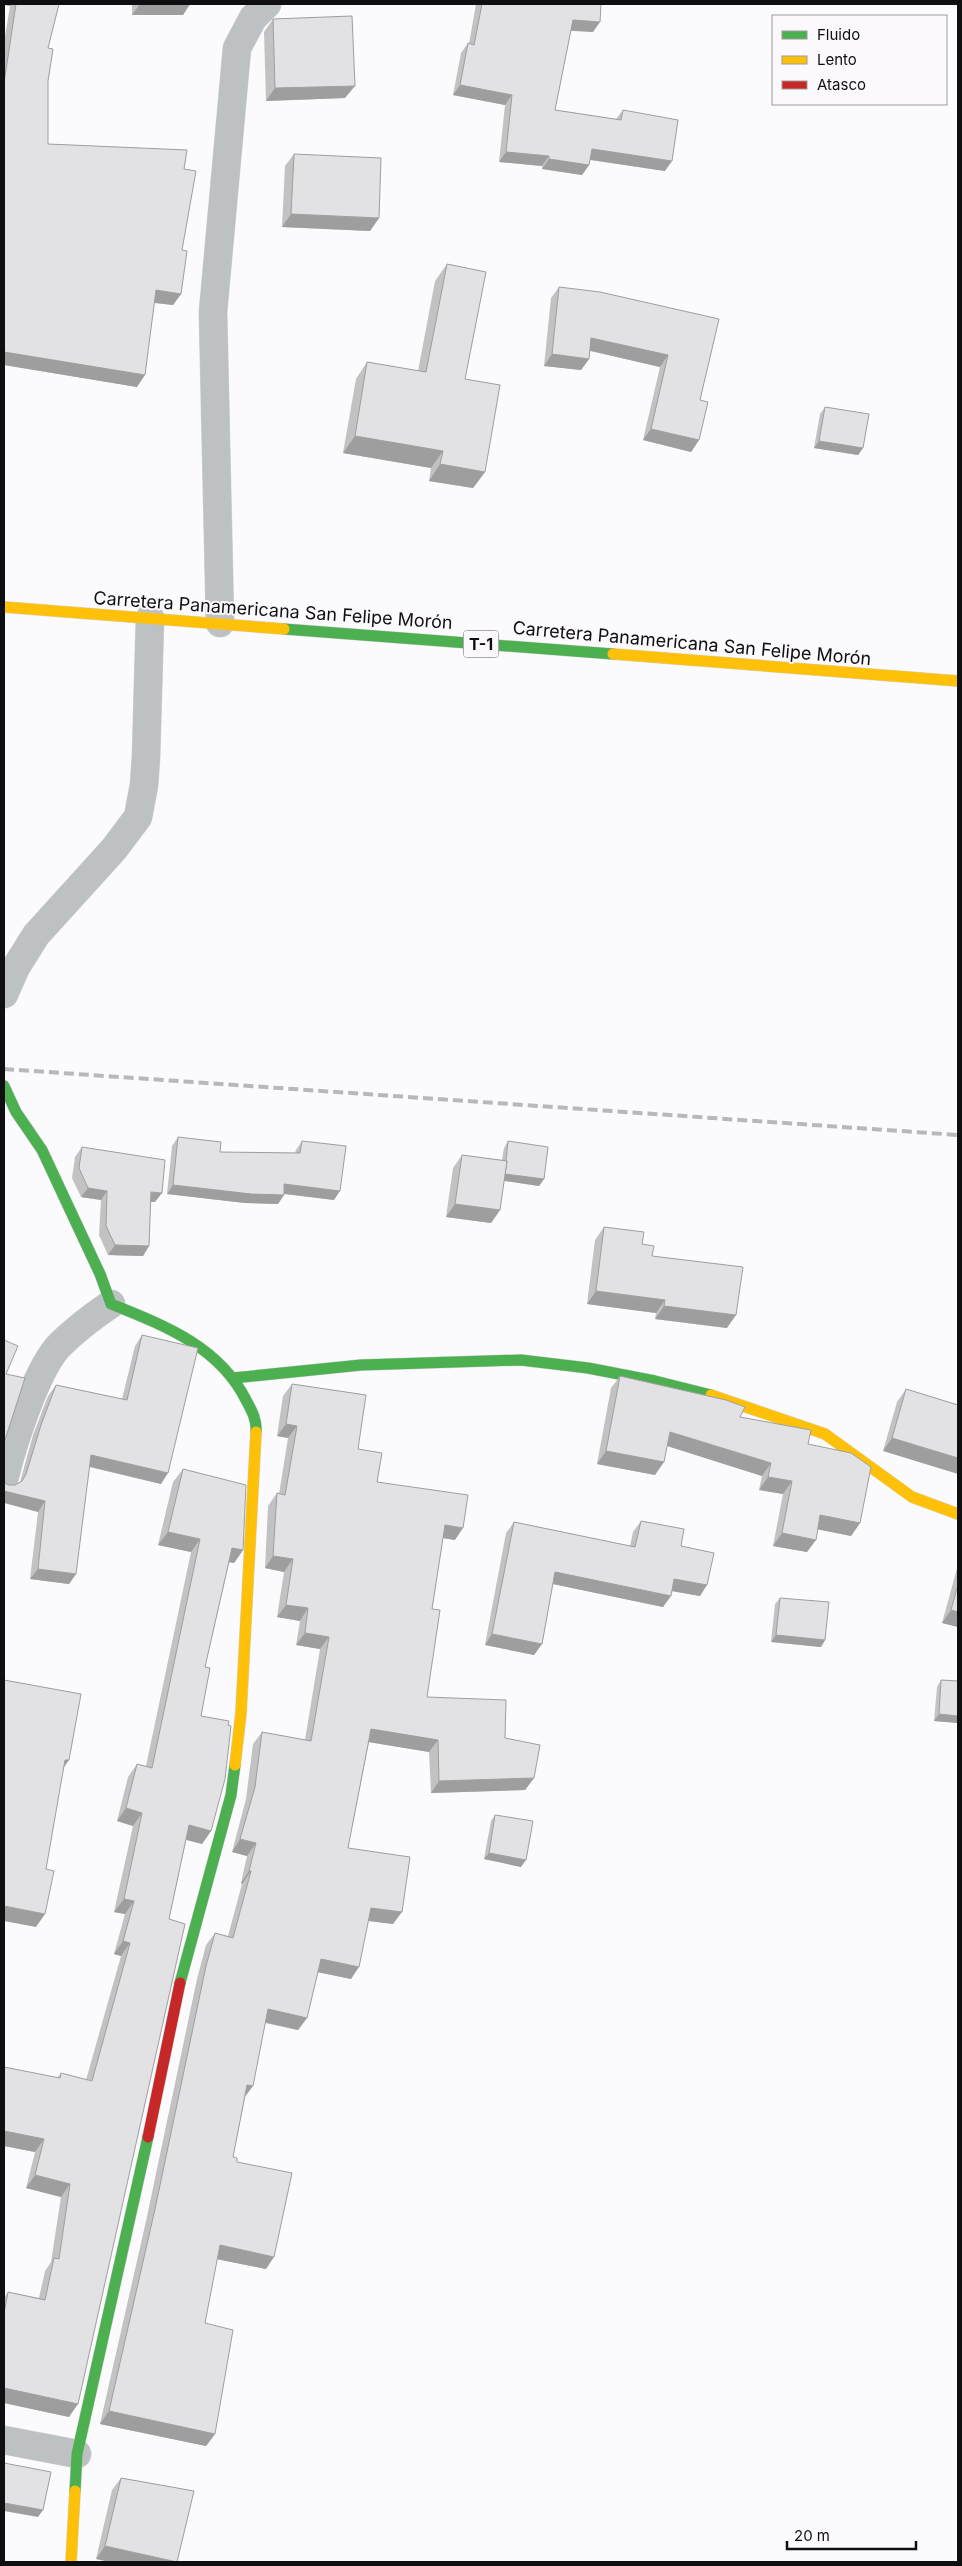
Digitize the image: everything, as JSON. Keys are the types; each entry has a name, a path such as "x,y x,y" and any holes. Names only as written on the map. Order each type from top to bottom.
{"street":[{"path":"220,623 213,312 237,48 255,8"},
{"name":"Carretera Panamericana San Felipe Morón","path":"4,606 958,681"},
{"path":"4,994 16,967 36,935 114,848 138,817 144,786 146,757 150,618"},
{"path":"4,1086 10,1112 29,1128 42,1150 100,1274 111,1304 180,1332 205,1348 233,1378 245,1395 257,1422 241,1713 231,1795 182,1975 131,2218 77,2454 71,2562"},
{"path":"4,1480 22,1420 36,1386 56,1349 84,1323 111,1304"},
{"path":"233,1378 361,1365 521,1360 588,1368 655,1381 721,1398 825,1434 912,1497 958,1514"},
{"path":"4,2440 77,2454"}],"building":[{"path":"16,4 59,4 48,48 53,49 48,81 48,144 187,150 184,169 196,171 182,250 187,251 181,294 156,290 145,375 4,352 4,83"},
{"path":"482,4 601,4 600,22 573,20 555,110 621,120 623,110 678,120 672,161 592,149 589,165 549,159 549,156 506,152 512,95 460,85 468,43 474,45"},
{"path":"352,16 355,86 275,88 273,19"},
{"path":"294,154 381,158 379,218 291,214"},
{"path":"447,264 486,272 465,379 500,385 485,472 440,464 443,451 355,436 367,362 426,372"},
{"path":"559,287 600,292 719,319 700,400 708,402 699,440 651,429 668,355 591,338 589,359 552,354"},
{"path":"825,407 869,414 863,448 819,441"},
{"path":"178,1137 221,1142 220,1152 300,1153 302,1141 346,1146 340,1191 284,1184 284,1195 251,1194 173,1185"},
{"path":"508,1141 548,1147 544,1179 505,1174"},
{"path":"82,1147 165,1160 162,1193 151,1192 149,1246 115,1245 106,1226 107,1191 88,1188 79,1168"},
{"path":"462,1155 507,1161 500,1210 455,1204"},
{"path":"604,1227 644,1232 642,1244 654,1246 652,1256 743,1267 736,1315 664,1306 665,1300 596,1291"},
{"path":"142,1335 198,1348 168,1473 91,1455 76,1574 38,1569 45,1501 4,1491 4,1482 8,1485 15,1485 22,1481 26,1474 56,1385 127,1400"},
{"path":"4,1340 18,1346 6,1374 25,1378 4,1443"},
{"path":"620,1376 726,1400 745,1407 740,1417 811,1430 808,1444 851,1453 871,1467 860,1523 820,1515 816,1540 782,1533 792,1481 768,1477 771,1463 670,1432 664,1462 606,1451"},
{"path":"292,1384 366,1395 358,1449 382,1453 377,1482 468,1495 463,1528 445,1525 432,1609 440,1610 427,1697 506,1700 505,1738 540,1745 534,1778 439,1781 438,1740 371,1729 348,1848 410,1857 402,1912 371,1908 359,1967 321,1959 307,2018 268,2009 253,2086 247,2085 233,2157 237,2158 237,2162 292,2173 274,2257 220,2245 205,2323 233,2330 215,2434 109,2411 155,2209 206,1966 215,1933 233,1938 251,1871 249,1871 256,1843 240,1839 255,1787 262,1732 311,1741 329,1637 305,1633 308,1608 286,1605 293,1559 273,1556 277,1493 285,1495 297,1426 286,1424"},
{"path":"906,1389 958,1405 958,1458 892,1438"},
{"path":"183,1469 246,1485 243,1550 232,1548 205,1667 210,1668 201,1716 229,1721 228,1725 231,1726 225,1779 211,1831 189,1825 169,1919 185,1924 78,2404 4,2388 4,2313 8,2292 45,2300 54,2258 59,2259 70,2184 35,2175 44,2139 4,2131 4,2067 60,2078 61,2073 92,2081 130,1943 123,1941 134,1901 124,1899 142,1813 126,1808 137,1764 152,1768 200,1539 168,1532"},
{"path":"641,1521 684,1529 681,1546 714,1553 707,1585 674,1579 671,1596 555,1572 542,1644 492,1634 514,1522 635,1547"},
{"path":"958,1585 958,1612 951,1610"},
{"path":"780,1598 829,1602 825,1640 776,1635"},
{"path":"4,1680 81,1694 69,1760 65,1760 46,1869 54,1871 45,1914 4,1906"},
{"path":"941,1680 958,1681 958,1716 939,1714"},
{"path":"495,1815 533,1821 526,1860 489,1853"},
{"path":"4,2463 51,2472 43,2510 4,2503"},
{"path":"121,2478 194,2491 177,2562 105,2546"}],"railway":[{"path":"4,1069 958,1135"}],"traffic: fast":[{"path":"284,629 613,654"},
{"path":"4,1086 16,1112 42,1150 100,1274 111,1304 169,1329 205,1351 221,1365 235,1381 248,1404 255,1420 256,1432"},
{"path":"233,1378 361,1365 521,1360 588,1368 655,1381 711,1395"},
{"path":"180,1983 231,1795 235,1765"},
{"path":"75,2491 77,2454 148,2137"}],"traffic: slow":[{"path":"4,607 284,629"},
{"path":"613,654 958,681"},
{"path":"711,1395 825,1434 912,1497 958,1514"},
{"path":"235,1765 241,1713 256,1432"},
{"path":"71,2562 75,2491"}],"traffic: jam":[{"path":"148,2137 180,1983"}]}
